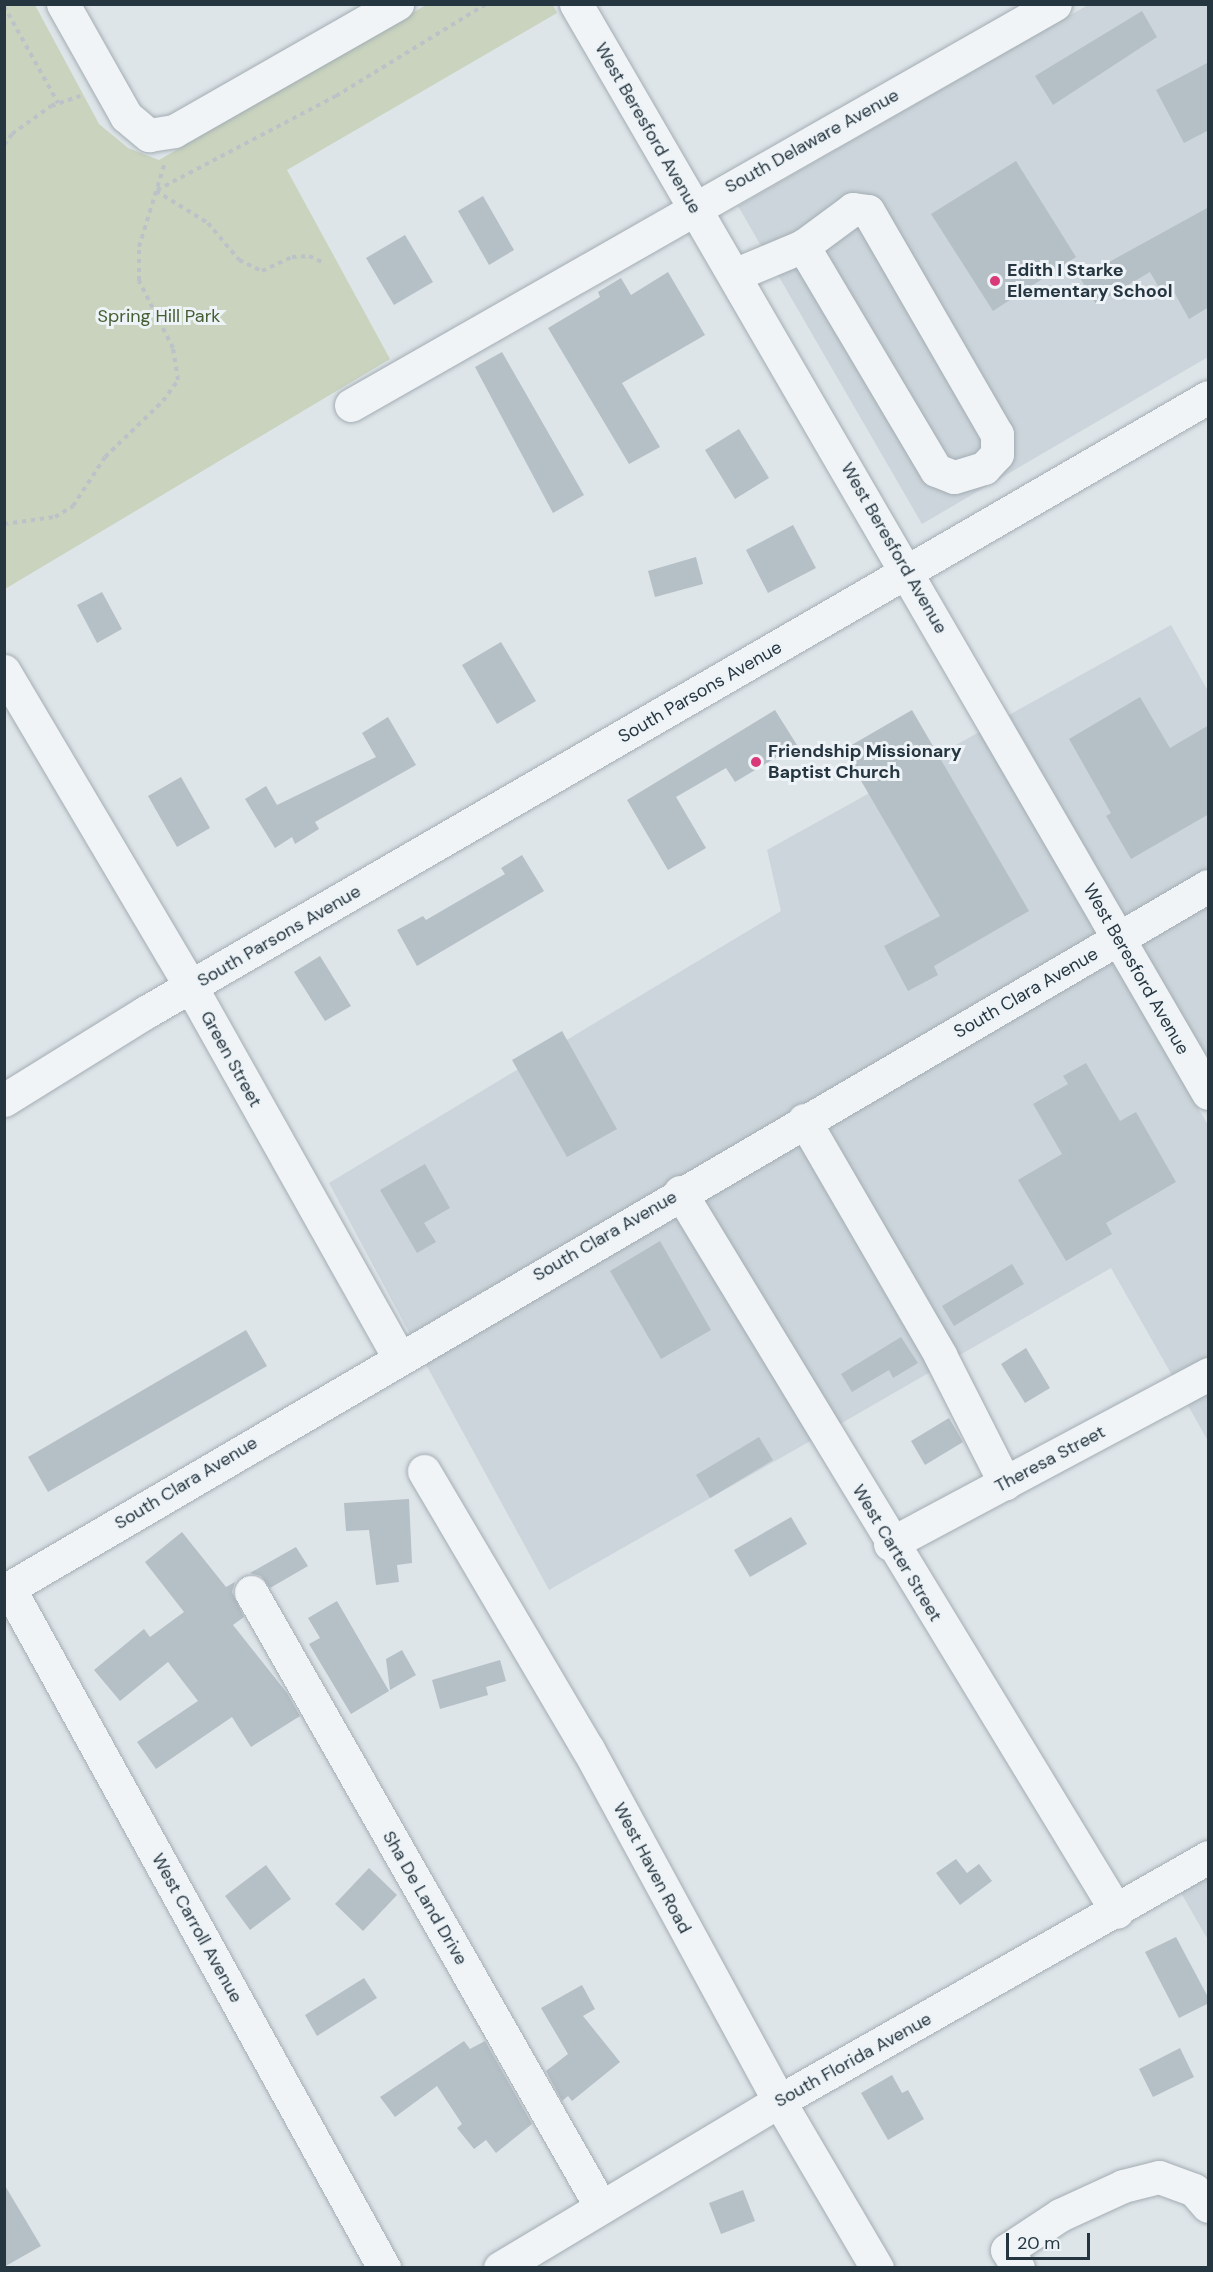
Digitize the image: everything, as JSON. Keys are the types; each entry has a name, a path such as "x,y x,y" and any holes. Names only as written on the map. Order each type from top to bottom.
{"street":[{"path":"63,4 126,116 162,133 397,4"},
{"name":"West Beresford Avenue","path":"576,4 909,572 1209,1093"},
{"name":"South Delaware Avenue","path":"351,405 1054,4"},
{"path":"734,275 803,246 853,209 868,211 997,434 997,454 984,468 954,477 936,470 803,246"},
{"name":"South Parsons Avenue","path":"4,1100 191,987 1209,397"},
{"name":"Green Street","path":"4,671 191,987 399,1357"},
{"name":"South Clara Avenue","path":"7,1589 680,1192 1209,886"},
{"path":"804,1120 940,1355 1005,1483"},
{"name":"West Carter Street","path":"680,1192 891,1544 1117,1912"},
{"name":"Theresa Street","path":"891,1544 1209,1374"},
{"name":"West Haven Road","path":"424,1471 588,1749 779,2101 877,2268"},
{"name":"West Carroll Avenue","path":"7,1589 384,2268"},
{"name":"Sha De Land Drive","path":"251,1592 600,2205"},
{"name":"South Florida Avenue","path":"500,2268 600,2205 779,2101 1117,1912 1209,1857"},
{"path":"1018,2268 1007,2250 1060,2215 1123,2186 1159,2177 1194,2190 1209,2206"}],"path":[{"path":"156,191 336,96 486,4"},
{"path":"4,6 58,103 12,134 4,145"},
{"path":"4,524 55,517 73,506 105,457 164,401 178,380 172,348 139,281 140,247 156,191 162,133"},
{"path":"156,191 208,223 239,260 262,271 292,257 309,256 324,263"}],"shaded area":[{"name":"Edith I Starke Elementary School","path":"1088,5 1208,5 1208,357 922,524 738,206"},
{"path":"1171,625 1208,691 1208,870 1126,919 1009,715"},
{"path":"981,731 1098,935 410,1334 329,1183 781,911 767,850"},
{"path":"1208,903 1208,1061 1140,944"},
{"path":"1112,960 1208,1125 1208,1358 1173,1377 1111,1268 840,1424 702,1196"},
{"path":"673,1213 812,1440 549,1590 423,1359"},
{"path":"1208,1390 1208,1441 1186,1402"},
{"path":"1208,1874 1208,1940 1180,1891"}],"green space":[{"name":"Spring Hill Park","path":"4,5 35,5 99,124 128,148 159,160 426,5 553,5 557,13 287,170 390,359 5,589"}],"building":[{"path":"1142,11 1157,37 1053,105 1035,76"},
{"path":"1209,62 1209,130 1184,143 1156,90"},
{"path":"1016,161 1076,257 993,311 931,214"},
{"path":"483,196 514,250 489,265 458,211"},
{"path":"1209,207 1209,307 1189,319 1174,292 1165,298 1150,272 1096,304 1080,278"},
{"path":"405,235 433,282 394,305 366,258"},
{"path":"668,272 705,335 622,383 660,447 629,464 548,328 600,297 598,292 621,278 631,295"},
{"path":"502,352 584,495 553,513 475,367"},
{"path":"739,429 769,478 735,499 705,450"},
{"path":"793,525 816,568 768,593 746,550"},
{"path":"696,557 703,584 655,597 648,571"},
{"path":"102,592 122,629 97,643 77,605"},
{"path":"501,642 536,701 497,724 462,665"},
{"path":"1140,697 1170,748 1209,725 1209,814 1131,859 1106,816 1111,813 1069,739"},
{"path":"775,710 797,745 735,782 726,768 676,797 706,848 668,870 627,800"},
{"path":"912,710 1029,911 934,966 938,975 908,991 884,946 940,916 843,750"},
{"path":"388,717 416,765 315,822 319,829 295,844 292,837 275,848 245,799 266,786 277,805 376,757 362,733"},
{"path":"181,777 210,828 177,847 148,796"},
{"path":"522,855 544,891 417,966 397,930 423,916 426,920 505,874 501,868"},
{"path":"320,956 351,1006 325,1021 294,972"},
{"path":"562,1031 617,1129 567,1157 512,1060"},
{"path":"1086,1063 1120,1121 1136,1112 1176,1182 1106,1223 1112,1234 1066,1261 1018,1180 1062,1154 1033,1104 1068,1084 1063,1076"},
{"path":"425,1164 450,1208 424,1223 436,1242 417,1253 380,1190"},
{"path":"660,1241 711,1330 661,1359 610,1271"},
{"path":"1012,1264 1024,1284 954,1326 942,1306"},
{"path":"246,1330 267,1366 48,1492 28,1457"},
{"path":"901,1337 918,1363 893,1378 889,1370 852,1392 841,1374"},
{"path":"1026,1348 1050,1388 1025,1403 1001,1364"},
{"path":"949,1418 963,1442 925,1465 911,1441"},
{"path":"759,1437 773,1460 710,1498 696,1475"},
{"path":"409,1499 412,1563 397,1565 399,1582 376,1585 369,1530 346,1531 344,1503"},
{"path":"791,1517 807,1544 750,1577 734,1550"},
{"path":"182,1532 226,1587 235,1582 232,1592 244,1617 233,1625 287,1693 300,1716 251,1747 232,1717 156,1769 137,1742 198,1701 168,1662 120,1701 94,1670 144,1629 150,1637 184,1612 145,1562"},
{"path":"296,1547 308,1566 270,1588 261,1576 250,1573"},
{"path":"337,1601 389,1691 351,1714 309,1644 320,1638 308,1618"},
{"path":"402,1650 416,1675 390,1690 386,1659"},
{"path":"500,1660 506,1681 486,1687 488,1695 440,1709 432,1680"},
{"path":"956,1859 967,1873 979,1864 992,1881 960,1905 936,1873"},
{"path":"266,1865 291,1899 250,1930 225,1896"},
{"path":"369,1868 397,1895 363,1931 335,1904"},
{"path":"1176,1937 1209,1999 1209,2003 1179,2018 1145,1952"},
{"path":"364,1978 377,1998 317,2036 305,2015"},
{"path":"582,1985 595,2009 583,2016 620,2062 572,2101 568,2096 562,2101 546,2071 568,2054 541,2008"},
{"path":"464,2041 470,2049 485,2041 532,2124 496,2153 486,2140 474,2149 457,2128 462,2124 437,2086 395,2117 380,2097"},
{"path":"1180,2048 1194,2077 1153,2097 1139,2069"},
{"path":"892,2075 902,2093 908,2090 924,2119 888,2140 861,2093"},
{"path":"4,2184 41,2246 4,2267"},
{"path":"743,2190 755,2221 721,2234 709,2203"}],"place":[{"name":"Edith I Starke Elementary School","path":"995,281"},
{"name":"Friendship Missionary Baptist Church","path":"756,762"}]}
